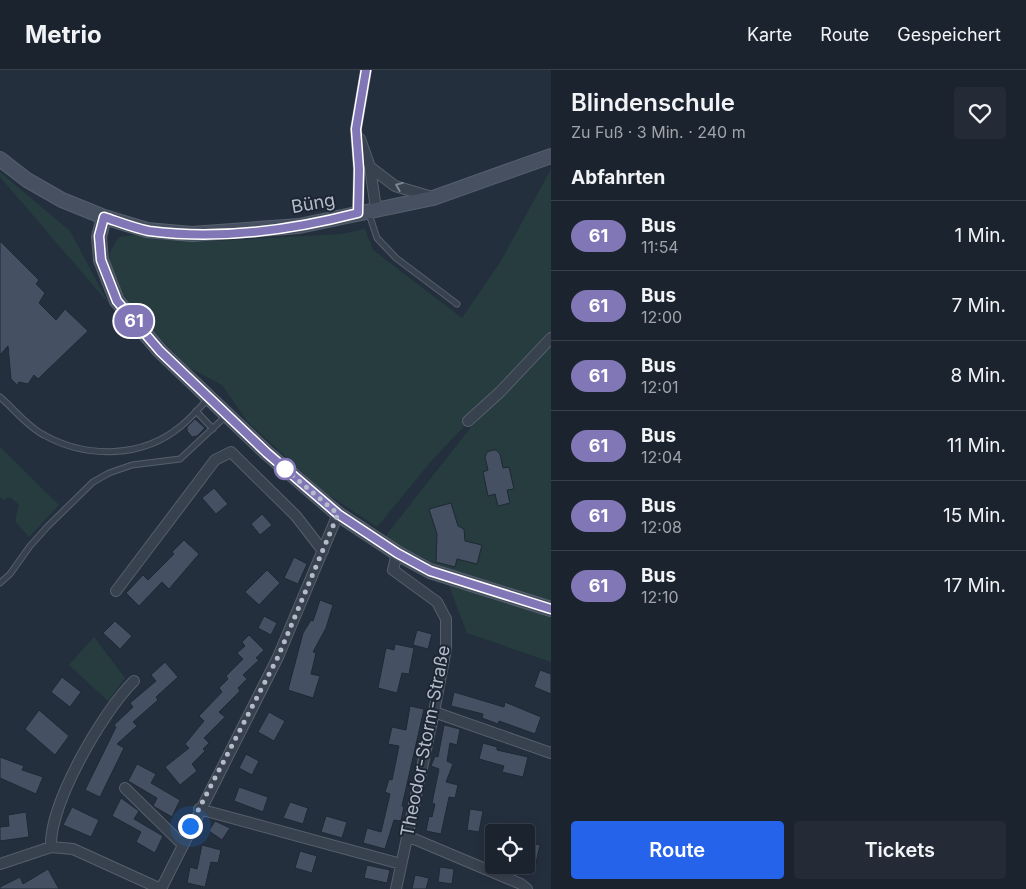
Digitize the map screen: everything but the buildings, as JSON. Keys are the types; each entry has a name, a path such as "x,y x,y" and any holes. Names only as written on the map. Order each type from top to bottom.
{"street":[{"path":"366,70 356,129 359,184 368,211"},
{"path":"356,129 370,167 368,211"},
{"name":"Büng","path":"0,159 27,180 62,200 104,217 147,230 192,234 299,226 433,198 551,156"},
{"path":"370,167 395,186 433,198"},
{"path":"104,217 99,236 101,260 117,301 160,351 267,453 338,514 397,553 430,571 551,609"},
{"path":"468,421 500,392 551,338"},
{"path":"116,591 215,460 231,452 296,516 323,551"},
{"path":"0,864 51,847 73,849 161,889 199,809 278,657 338,514"},
{"name":"Theodor-Storm-Straße","path":"396,889 446,649 446,619 437,602 393,570 397,553"},
{"path":"51,847 50,833 70,781 106,713 134,681"},
{"path":"434,712 551,752"},
{"path":"125,788 182,844"},
{"path":"199,809 401,864"},
{"path":"407,836 521,884 527,889"}],"lane":[{"path":"368,211 376,238 396,258 457,304"},
{"path":"0,397 42,435 62,444 116,453 147,446 165,437 182,426 209,398"},
{"path":"196,412 212,429"},
{"path":"0,583 10,574 30,546 48,526 93,482 109,473 132,465 180,459 227,415"}],"green space":[{"path":"551,169 551,331 498,391 434,458 377,527 324,492 247,421 222,385 188,367 132,310 109,270 110,252 119,237 133,235 214,241 341,234 365,229 373,250 462,318 501,261"},
{"path":"0,172 70,231 109,304 0,177"},
{"path":"551,344 551,601 446,569 384,538 471,427"},
{"path":"0,447 59,505 29,537 15,521 19,505 10,497 3,500 0,497"},
{"path":"448,583 551,616 551,662 467,633"},
{"path":"94,637 125,678 108,701 69,665"}],"bus line":[{"name":"61","path":"366,70 356,129 360,192 358,213 299,226 192,234 147,230 104,217 99,236 101,260 117,301 160,351 267,453 338,514 397,553 430,571 551,609"}],"route":[{"path":"190,826 278,657 338,514 285,469"}]}
